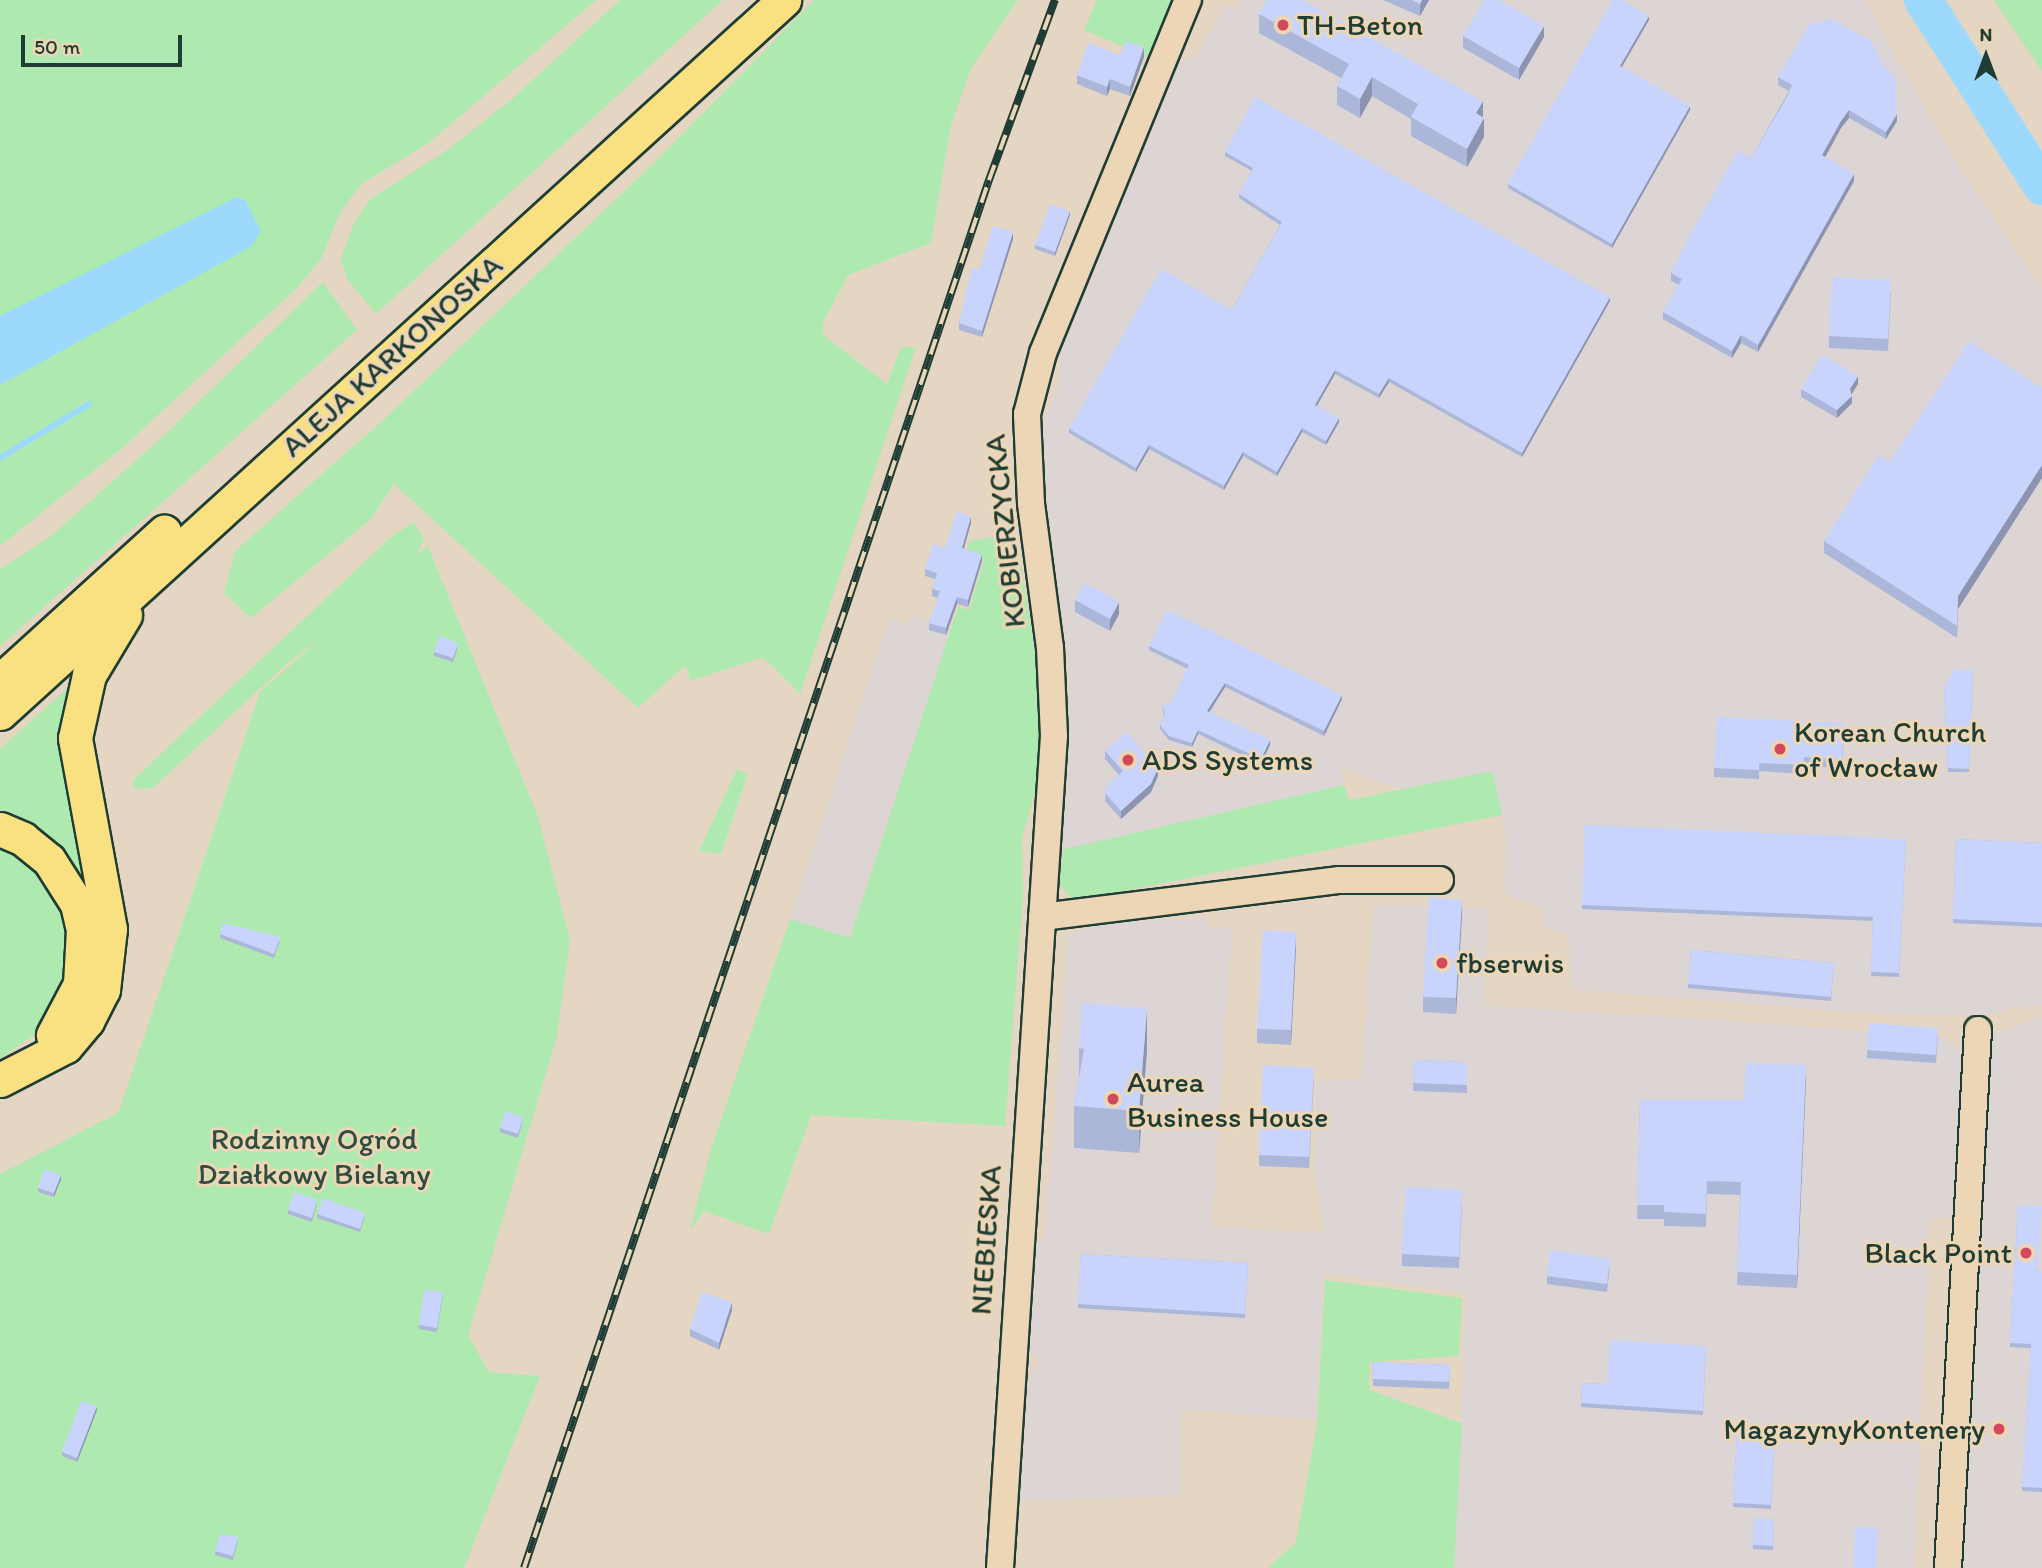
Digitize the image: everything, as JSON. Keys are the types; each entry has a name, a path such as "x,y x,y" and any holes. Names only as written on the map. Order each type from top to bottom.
{"main road":[{"name":"ALEJA KARKONOSKA","path":"0,681 753,0"},
{"name":"ALEJA KARKONOSKA","path":"0,713 784,0"},
{"path":"5,1077 66,1046 87,1021 103,990 110,929 76,759 77,718 93,666 157,570"},
{"path":"0,830 40,852 57,870 77,904 85,941 80,984 68,1013 50,1039 5,1077"}],"street":[{"name":"KOBIERZYCKA","path":"1042,917 1054,709 1026,444 1030,395 1188,0"},
{"path":"1042,917 1340,880 1440,880"},
{"name":"NIEBIESKA","path":"1000,1568 1042,917"},
{"path":"1948,1568 1978,1030"}],"shaded area":[{"path":"1242,0 1864,0 1957,164 2042,290 2042,1005 2017,1006 1987,1015 1863,1013 1571,989 1569,935 1543,926 1543,908 1505,894 1506,837 1492,772 1398,789 1341,767 1344,785 1064,849 1058,844 1070,680 1063,619 1057,615 1041,430 1061,379 1059,352 1178,62 1198,56 1226,4 1236,10"},
{"path":"911,615 950,624 949,637 850,938 790,919 890,617 908,624"},
{"name":"fbserwis","path":"1374,906 1488,907 1484,1005 1939,1035 1964,1053 1957,1217 1930,1218 1914,1568 1454,1568 1466,1293 1324,1273 1316,1420 1182,1409 1181,1496 1017,1501 1020,1395 1040,1361 1022,1343 1029,1239 1045,1241 1069,934 1110,921 1207,918 1208,927 1232,928 1212,1227 1325,1233 1314,1169 1317,1079 1361,1081"},
{"path":"2042,1017 2042,1568 1959,1568 1975,1375 1991,1035"}],"green space":[{"path":"0,0 596,0 430,142 361,184 340,213 321,259 296,289 122,448 0,546"},
{"path":"620,0 723,0 376,314 347,279 341,258 354,223 370,199 446,151 512,99"},
{"path":"814,0 1018,0 971,68 951,125 931,243 848,275 823,322 823,335 887,384 901,347 916,347 800,694 763,657 690,681 686,665 638,708 394,484 371,519 251,618 224,593 235,551 381,422 651,166"},
{"path":"1097,0 1175,0 1153,59 1084,30"},
{"path":"1994,0 2042,0 2042,71"},
{"path":"323,282 357,330 0,646 0,569 51,536 158,441"},
{"name":"Rodzinny Ogród Działkowy Bielany","path":"414,522 424,539 417,554 428,546 538,817 570,939 557,1036 468,1335 489,1372 540,1376 464,1568 0,1568 0,1174 119,1112 260,692 319,640 290,661 153,788 135,789 132,781 392,536"},
{"path":"993,537 1011,546 1021,563 1040,685 1042,733 1036,789 1022,838 1023,895 1005,1126 811,1115 769,1234 704,1211 690,1231 710,1152 790,919 850,938 958,607 969,610 984,560 965,553 970,541"},
{"path":"71,685 89,891 0,817 0,749"},
{"path":"737,769 748,774 721,854 699,851"},
{"path":"1492,771 1502,815 1074,901 1059,884 1064,849 1344,785 1349,800"},
{"path":"0,841 25,854 67,908 71,972 42,1029 0,1059"},
{"path":"1325,1280 1462,1298 1459,1356 1370,1362 1369,1390 1462,1423 1454,1568 1268,1568 1296,1542 1317,1425"}],"water":[{"path":"237,197 245,200 261,231 252,246 0,385 0,316"}],"building":[{"path":"1267,0 1302,0 1483,101 1476,113 1484,118 1467,149 1411,117 1418,104 1372,77 1360,99 1337,86 1349,64 1259,14"},
{"path":"1484,0 1499,0 1544,26 1519,68 1463,36"},
{"path":"1613,0 1622,0 1649,16 1620,66 1690,106 1612,244 1508,184"},
{"path":"1832,19 1871,41 1886,70 1895,75 1897,114 1886,132 1849,110 1841,121 1822,155 1854,174 1758,345 1741,335 1732,351 1663,312 1682,279 1671,273 1738,151 1751,158 1787,97 1792,85 1778,77 1810,24"},
{"path":"1126,41 1144,47 1130,87 1110,79 1107,87 1077,75 1088,43 1120,55"},
{"path":"1255,97 1610,297 1522,453 1389,378 1379,394 1335,370 1315,405 1339,418 1326,441 1302,428 1277,472 1243,452 1224,486 1149,445 1136,468 1069,429 1161,269 1232,310 1282,222 1239,194 1253,168 1225,152"},
{"path":"1050,204 1070,211 1055,252 1035,245"},
{"path":"993,226 1013,232 982,331 959,323 972,267 979,270"},
{"path":"1832,277 1891,280 1888,339 1829,336"},
{"path":"1969,341 2042,388 2042,465 1958,596 1957,626 1824,541 1879,455 1890,462"},
{"path":"1822,355 1858,376 1850,389 1852,396 1837,410 1801,389"},
{"path":"957,512 971,516 962,548 982,554 968,600 957,597 946,628 929,623 940,591 932,589 937,573 925,569 933,544 945,548"},
{"path":"1084,583 1119,602 1110,619 1075,600"},
{"path":"1167,610 1342,695 1324,731 1225,683 1207,711 1270,740 1261,759 1198,730 1192,743 1169,736 1160,725 1165,714 1162,706 1171,703 1189,665 1149,646"},
{"path":"439,636 458,643 453,658 434,652"},
{"path":"1955,669 1973,670 1969,769 1948,768 1944,687"},
{"name":"Korean Church of Wrocław","path":"1717,717 1844,723 1842,760 1804,757 1803,765 1759,763 1759,770 1714,768"},
{"path":"1126,732 1158,768 1151,784 1121,811 1105,793 1106,787 1123,771 1105,751"},
{"path":"1585,825 1906,839 1899,973 1871,972 1873,917 1582,905"},
{"path":"1956,839 2042,843 2042,923 1953,919"},
{"name":"fbserwis","path":"1429,897 1462,900 1456,998 1423,997"},
{"path":"223,923 280,937 274,954 220,934"},
{"path":"1263,930 1296,932 1291,1030 1257,1029"},
{"path":"1691,950 1834,963 1831,997 1688,984"},
{"path":"1082,1003 1147,1008 1139,1111 1074,1106 1084,1049 1079,1048"},
{"path":"1869,1023 1938,1028 1936,1055 1867,1050"},
{"path":"1414,1060 1467,1062 1467,1085 1413,1083"},
{"path":"1746,1063 1806,1065 1797,1275 1737,1272 1741,1182 1707,1181 1706,1214 1664,1212 1664,1205 1637,1205 1640,1100 1744,1100"},
{"path":"1263,1065 1314,1068 1309,1157 1259,1155"},
{"path":"505,1111 523,1117 518,1134 500,1128"},
{"path":"45,1169 61,1175 54,1193 38,1188"},
{"path":"1406,1187 1462,1190 1459,1257 1402,1254"},
{"path":"294,1192 317,1200 312,1218 288,1210"},
{"path":"323,1198 365,1213 360,1229 317,1214"},
{"path":"2018,1205 2042,1206 2037,1271 2042,1271 2042,1488 2022,1487 2031,1344 2010,1343"},
{"path":"1550,1250 1610,1259 1607,1284 1547,1276"},
{"path":"1081,1254 1248,1263 1245,1314 1078,1304"},
{"path":"424,1290 443,1292 437,1328 419,1325"},
{"path":"702,1292 732,1302 719,1343 690,1329"},
{"path":"1610,1340 1706,1346 1703,1411 1581,1403 1582,1383 1607,1384"},
{"path":"1372,1362 1450,1365 1449,1382 1373,1379"},
{"path":"81,1401 97,1406 77,1458 62,1452"},
{"path":"1737,1431 1775,1433 1771,1505 1733,1503"},
{"path":"1754,1518 1774,1520 1773,1546 1753,1545"},
{"path":"1855,1527 1878,1528 1876,1568 1853,1568"},
{"path":"220,1534 238,1537 233,1556 215,1551"}],"waterway":[{"path":"1923,0 2042,186"},
{"path":"0,458 89,404"}],"railway":[{"path":"524,1568 989,180 1055,0"}],"place":[{"name":"TH-Beton","path":"1283,25"},
{"name":"Korean Church of Wrocław","path":"1780,749"},
{"name":"ADS Systems","path":"1128,760"},
{"name":"fbserwis","path":"1442,963"},
{"name":"Aurea Business House","path":"1113,1099"},
{"name":"Black Point","path":"2026,1253"},
{"name":"MagazynyKontenery","path":"1999,1429"}]}
